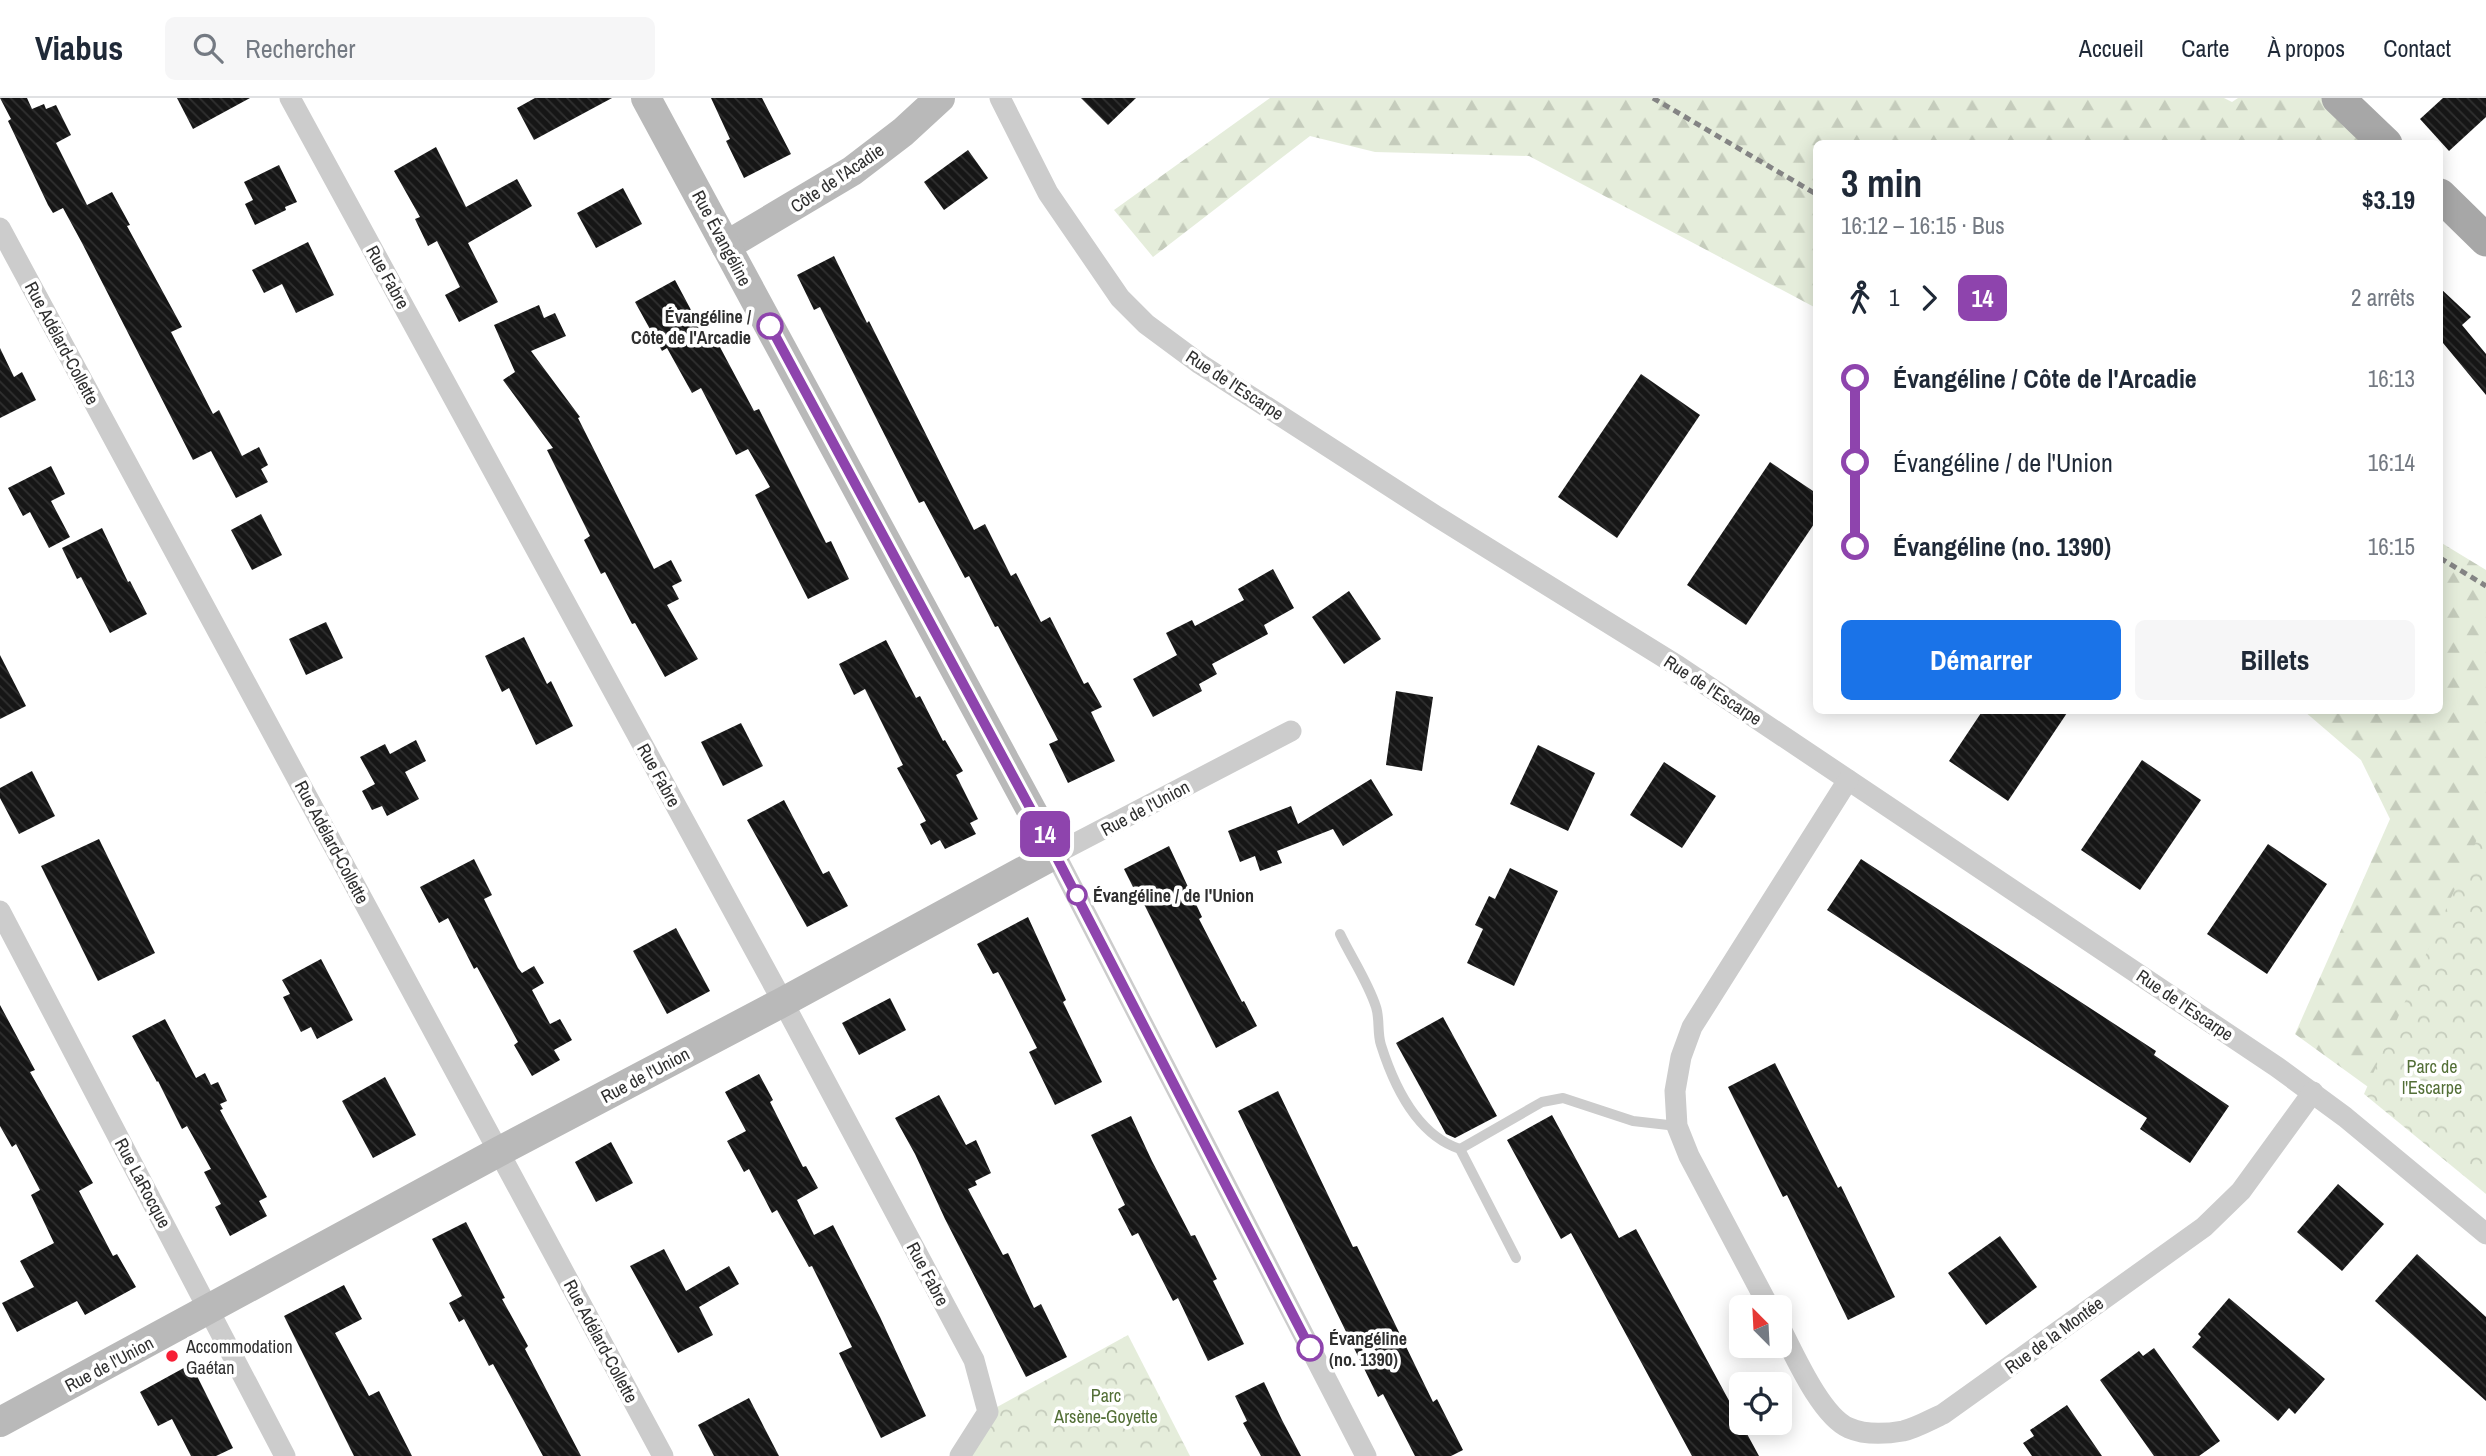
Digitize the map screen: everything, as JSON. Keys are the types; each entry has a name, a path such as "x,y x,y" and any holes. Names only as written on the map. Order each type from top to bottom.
{"main road":[{"path":"2338,98 2382,140"},
{"path":"2443,198 2486,240"}],"street":[{"name":"Rue Fabre","path":"290,98 783,1002 974,1360 988,1412 960,1456"},
{"name":"Rue Évangéline","path":"646,98 1055,854 1366,1456"},
{"name":"Côte de l'Acadie","path":"726,246 852,171 903,132 940,98"},
{"name":"Rue de l'Escarpe","path":"1000,98 1048,193 1120,299 1146,324 1211,371 1436,516 1678,666 2313,1092 2486,1234"},
{"name":"Rue Adélard-Collette","path":"0,228 663,1456"},
{"name":"Rue de l'Union","path":"0,1422 500,1151 1291,731"},
{"path":"1763,1295 1689,1156 1677,1126 1675,1091 1681,1057 1692,1027 1849,780"},
{"name":"Rue LaRocque","path":"0,911 285,1456"},
{"name":"Rue de la Montée","path":"1792,1349 1814,1390 1829,1411 1848,1428 1878,1434 1905,1431 1943,1414 2204,1227 2241,1191 2313,1092"}],"lane":[{"path":"1340,934 1377,1008 1380,1042 1400,1092 1427,1131 1445,1144 1460,1149 1517,1258"},
{"path":"1460,1149 1542,1102 1563,1098 1633,1121 1677,1126"}],"green space":[{"path":"1270,98 2224,98 2232,102 2238,98 2322,98 2366,140 1813,140 1813,306 1529,156 1375,152 1310,136 1153,257 1114,210"},
{"path":"2443,544 2486,570 2486,1097 2415,1121 2295,1034 2390,819 2361,760 2307,714 2443,714"},
{"name":"Parc de l'Escarpe","path":"2486,819 2486,1194 2364,1094"},
{"name":"Parc Arsène-Goyette","path":"1128,1335 1190,1456 960,1456 988,1412"}],"building":[{"path":"0,98 27,98 32,109 44,104 46,109 56,105 71,135 56,143 87,205 112,192 130,225 127,226 182,327 171,332 213,414 219,410 242,456 259,447 268,465 261,469 268,482 236,498 211,451 193,460 63,208 53,213 48,205 8,121 11,119"},
{"path":"177,98 250,98 193,129"},
{"path":"535,98 612,98 534,140 517,108"},
{"path":"711,98 762,98 791,154 744,178 726,141 730,139"},
{"path":"1081,98 1136,98 1108,125"},
{"path":"2443,98 2486,98 2486,117 2449,151 2443,140 2439,140 2420,119"},
{"path":"436,147 466,207 517,179 532,206 468,243 498,302 459,322 445,295 460,287 437,241 428,246 415,219 420,217 394,171"},
{"path":"968,150 988,178 944,210 924,182"},
{"path":"279,165 297,202 255,225 245,204 253,200 244,182"},
{"path":"623,188 642,224 596,248 577,213"},
{"path":"308,242 334,295 296,313 282,284 264,293 252,270"},
{"path":"834,256 974,530 985,524 1011,576 1016,573 1041,622 1050,617 1084,684 1088,682 1102,707 1091,712 1115,761 1068,783 1049,744 1058,740 998,626 995,627 969,576 965,578 924,501 919,503 820,307 814,310 797,275"},
{"path":"675,280 706,338 713,334 754,411 759,409 826,543 831,541 849,579 808,599 755,495 770,487 748,449 736,455 701,388 692,393 667,348 662,351 635,302"},
{"path":"2443,291 2471,317 2462,325 2486,354 2486,395 2443,343"},
{"path":"539,305 544,318 555,313 566,336 531,351 580,417 578,418 654,569 671,560 682,581 672,586 679,599 667,605 698,659 665,677 635,623 632,624 605,572 601,574 584,540 590,536 547,450 553,448 503,380 515,372 494,325"},
{"path":"0,348 14,377 22,372 36,400 0,418"},
{"path":"1641,374 1700,415 1617,538 1558,497"},
{"path":"1770,462 1813,491 1813,525 1746,625 1687,585"},
{"path":"51,466 65,494 51,501 70,537 49,548 30,512 23,516 8,488"},
{"path":"261,514 282,555 252,570 231,530"},
{"path":"102,528 147,614 110,633 81,577 77,579 62,548"},
{"path":"1273,569 1294,608 1264,625 1268,634 1212,664 1217,674 1199,684 1202,691 1153,717 1133,679 1177,655 1166,633 1192,620 1195,626 1244,600 1238,589"},
{"path":"1349,591 1381,639 1344,664 1312,617"},
{"path":"326,622 343,658 306,675 289,639"},
{"path":"524,637 547,684 551,681 573,726 536,745 509,688 502,692 485,656"},
{"path":"886,640 916,698 920,696 943,741 945,740 963,771 956,775 978,819 970,823 976,834 945,849 940,840 931,845 920,824 926,821 897,768 903,765 865,689 854,695 839,664"},
{"path":"0,655 26,706 0,719"},
{"path":"1396,691 1433,697 1422,771 1386,765"},
{"path":"1980,714 2066,714 2008,801 1949,761"},
{"path":"741,723 763,766 723,786 701,742"},
{"path":"416,740 426,761 405,772 419,799 387,816 382,806 372,810 362,791 375,784 360,757 385,744 390,754"},
{"path":"1538,745 1595,773 1568,831 1510,804"},
{"path":"2142,760 2201,800 2140,890 2081,850"},
{"path":"1664,762 1716,796 1682,848 1630,815"},
{"path":"32,771 55,816 19,834 0,798 0,788"},
{"path":"1371,779 1393,815 1343,846 1333,829 1277,851 1282,863 1260,871 1255,856 1240,862 1228,831 1291,806 1298,824"},
{"path":"784,800 823,874 829,871 848,906 807,927 747,820"},
{"path":"99,839 155,953 98,981 41,866"},
{"path":"2268,844 2327,884 2267,974 2207,934"},
{"path":"1169,846 1202,917 1199,919 1257,1026 1216,1048 1124,869"},
{"path":"474,859 492,895 484,899 518,968 522,973 534,966 544,983 532,990 550,1024 560,1019 572,1040 554,1050 560,1060 532,1076 514,1045 518,1042 477,967 474,969 448,918 439,923 420,887"},
{"path":"1861,859 2156,1051 2154,1055 2229,1106 2190,1163 2140,1129 2147,1118 1827,910"},
{"path":"1510,868 1558,891 1514,986 1467,963 1483,929 1475,925 1489,896 1495,899"},
{"path":"1028,917 1066,1000 1063,1002 1102,1082 1055,1105 1029,1052 1037,1048 998,972 993,974 977,944"},
{"path":"676,928 710,991 667,1014 633,951"},
{"path":"321,959 353,1020 317,1039 311,1027 301,1032 283,997 290,994 282,980"},
{"path":"890,998 906,1030 859,1055 842,1023"},
{"path":"0,1005 35,1070 30,1072 93,1183 79,1191 113,1256 117,1254 136,1287 85,1315 77,1301 17,1332 2,1303 34,1287 20,1261 54,1243 31,1195 40,1190 16,1144 12,1147 0,1126"},
{"path":"1443,1017 1497,1116 1455,1138 1446,1134 1396,1043"},
{"path":"165,1019 196,1078 205,1073 211,1085 218,1082 227,1101 220,1104 223,1109 220,1110 267,1197 259,1201 267,1216 230,1236 215,1207 221,1204 204,1172 211,1169 187,1126 182,1129 132,1036"},
{"path":"1775,1063 1838,1188 1841,1186 1895,1297 1848,1320 1787,1195 1783,1197 1728,1087"},
{"path":"759,1074 803,1167 806,1166 818,1188 797,1200 814,1235 833,1225 926,1416 881,1438 839,1353 852,1347 812,1266 809,1267 777,1210 772,1213 749,1169 744,1172 727,1141 746,1131 725,1092"},
{"path":"385,1077 416,1135 373,1158 342,1101"},
{"path":"1278,1091 1353,1247 1357,1246 1433,1402 1437,1399 1463,1450 1451,1456 1415,1456 1383,1394 1378,1397 1238,1111"},
{"path":"939,1095 966,1145 976,1140 991,1173 975,1181 977,1185 968,1189 1003,1255 1008,1253 1034,1308 1041,1304 1067,1357 1026,1377 895,1118"},
{"path":"1552,1115 1619,1238 1636,1229 1729,1401 1729,1435 1748,1435 1759,1456 1692,1456 1571,1233 1561,1239 1507,1140"},
{"path":"1131,1116 1191,1236 1195,1235 1217,1279 1213,1281 1244,1344 1208,1361 1178,1298 1173,1301 1138,1233 1132,1236 1118,1209 1125,1205 1091,1135"},
{"path":"611,1142 633,1183 596,1202 575,1162"},
{"path":"2338,1184 2384,1224 2342,1271 2297,1232"},
{"path":"466,1222 505,1298 502,1299 528,1346 525,1349 581,1456 543,1456 493,1364 489,1366 464,1319 459,1322 449,1303 462,1296 432,1239"},
{"path":"2000,1236 2037,1287 1986,1325 1948,1273"},
{"path":"664,1249 686,1291 729,1266 739,1284 699,1307 713,1335 678,1353 630,1266"},
{"path":"2417,1254 2486,1317 2486,1401 2375,1301"},
{"path":"344,1285 362,1319 335,1333 369,1396 379,1391 412,1456 354,1456 284,1316"},
{"path":"2229,1298 2325,1379 2295,1414 2289,1408 2278,1421 2192,1347 2201,1337 2198,1334"},
{"path":"2154,1348 2220,1441 2199,1456 2154,1456 2100,1380 2139,1351 2143,1356"},
{"path":"191,1364 233,1448 216,1456 191,1456 172,1419 158,1426 140,1392"},
{"path":"1264,1382 1301,1456 1261,1456 1243,1423 1247,1421 1235,1396"},
{"path":"749,1398 779,1456 714,1456 698,1425"},
{"path":"2067,1405 2102,1456 2032,1456 2023,1443 2034,1436 2030,1430"}],"railway":[{"path":"1653,98 1813,192"},
{"path":"2443,560 2486,586"}],"bus line":[{"name":"14","path":"770,326 1055,854 1310,1348"}],"place":[{"name":"Évangéline / Côte de l'Arcadie","path":"770,326"},
{"name":"Évangéline / de l'Union","path":"1077,895"},
{"name":"Évangéline (no. 1390)","path":"1310,1348"},
{"name":"Accommodation Gaétan","path":"172,1356"}]}
